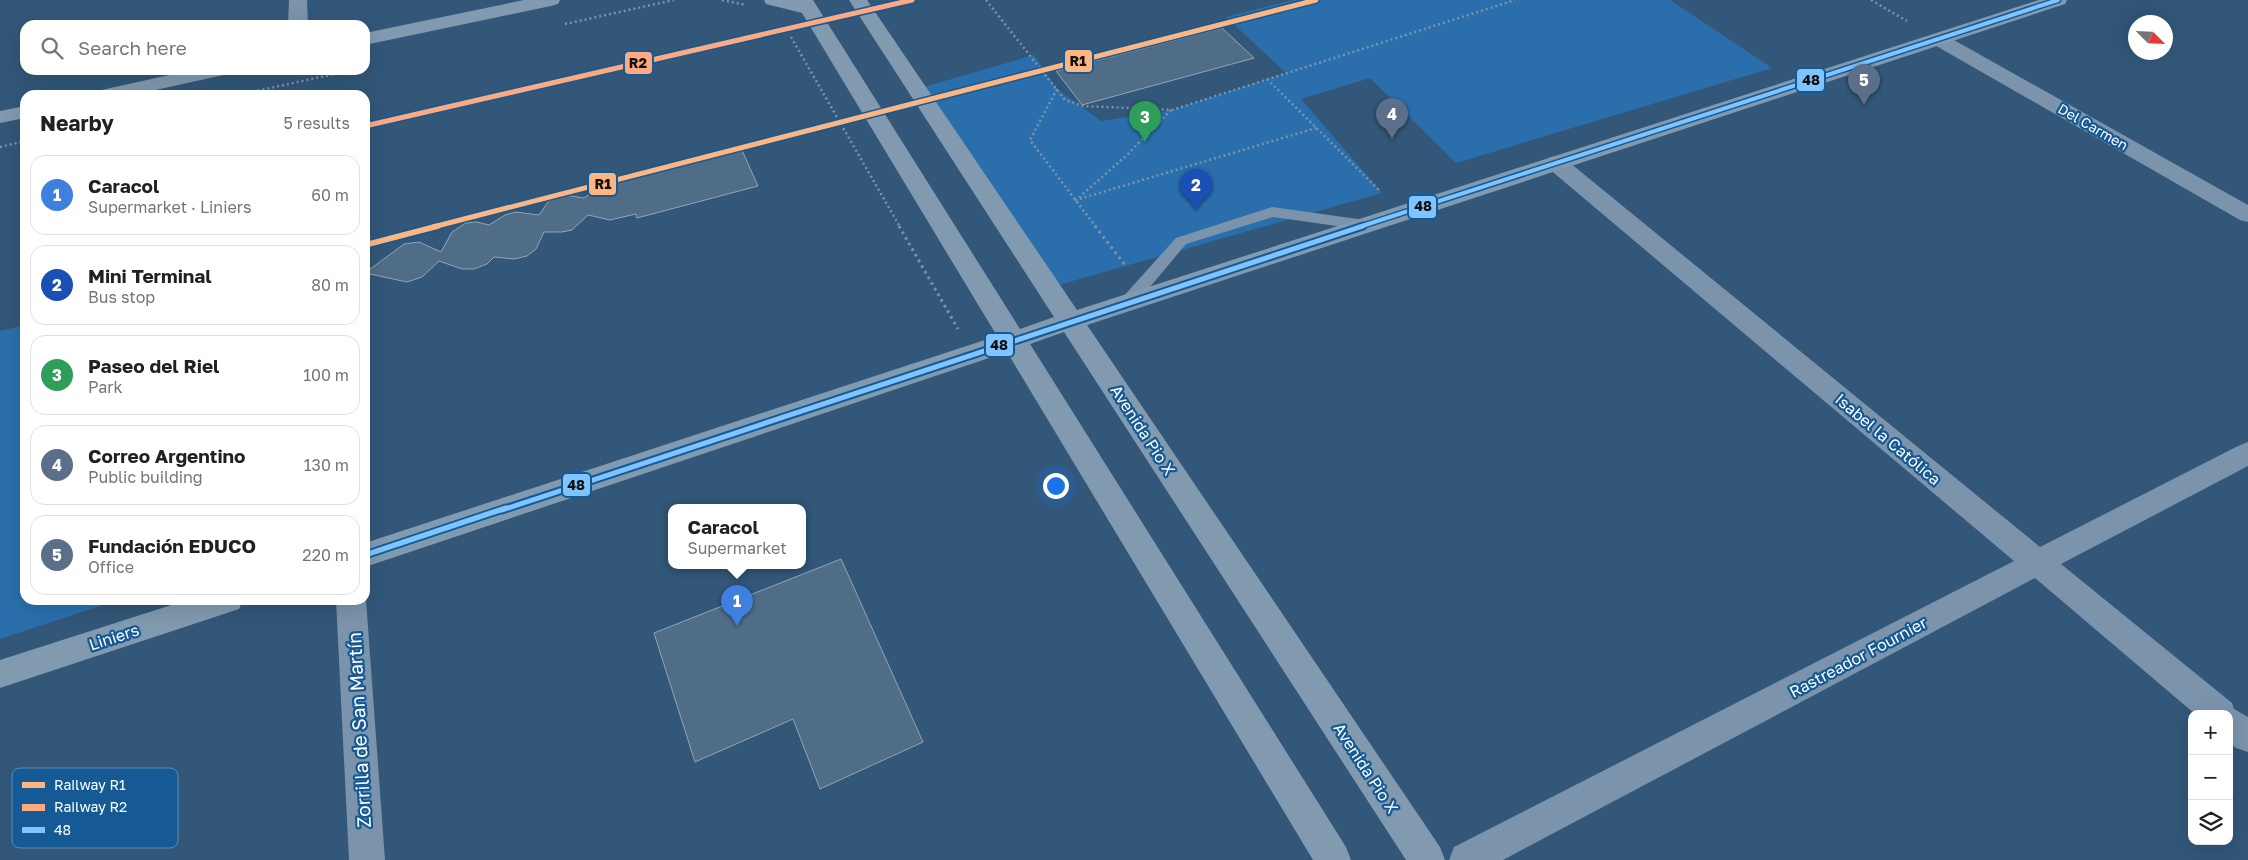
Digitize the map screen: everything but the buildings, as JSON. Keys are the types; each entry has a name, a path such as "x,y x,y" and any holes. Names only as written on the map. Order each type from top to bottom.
{"main road":[{"path":"370,39 551,0"},
{"path":"773,0 807,4 1333,860"},
{"name":"Avenida Pio X","path":"858,0 1427,860"},
{"path":"370,553 972,353 2058,0"},
{"path":"127,90 198,75"},
{"path":"0,117 20,113"},
{"name":"Liniers","path":"0,674 213,605"}],"street":[{"path":"298,0 298,20"},
{"name":"Del Carmen","path":"1938,39 2248,215"},
{"name":"Isabel la Católica","path":"1556,163 2215,710"},
{"name":"Rastreador Fournier","path":"1467,860 2248,453"},
{"name":"Zorrilla de San Martín","path":"351,605 367,860"},
{"path":"2233,725 2248,737"}],"lane":[{"path":"1128,302 1181,241 1272,212 1365,225"}],"path":[{"path":"722,0 748,5"},
{"path":"986,0 1065,100 1083,106 1172,110 1516,0"},
{"path":"1871,0 1912,24"},
{"path":"790,35 972,353"},
{"path":"261,90 330,75"},
{"path":"1267,79 1402,213"},
{"path":"1057,89 1030,140 1126,267 1128,302"},
{"path":"1076,200 1127,155 1172,110"},
{"path":"1076,200 1316,128"},
{"path":"0,147 20,142"}],"shaded area":[{"path":"1293,0 1670,0 1772,68 1456,163 1370,78 1301,99 1382,193 1048,288 917,89 1034,55 1057,89 1101,121 1172,110 1286,73 1226,17"},
{"path":"20,326 20,605 103,605 0,639 0,331"}],"rail line":[{"name":"R2","path":"370,125 912,0"},
{"name":"R1","path":"370,244 1316,0"}],"transit line":[{"name":"48","path":"370,553 1071,321 2058,0"}],"place":[{"name":"Fundación EDUCO","path":"1864,105"},
{"name":"Correo Argentino","path":"1392,139"},
{"name":"Paseo del Riel","path":"1145,142"},
{"name":"Mini Terminal","path":"1196,210"},
{"name":"Caracol","path":"737,626"}]}
